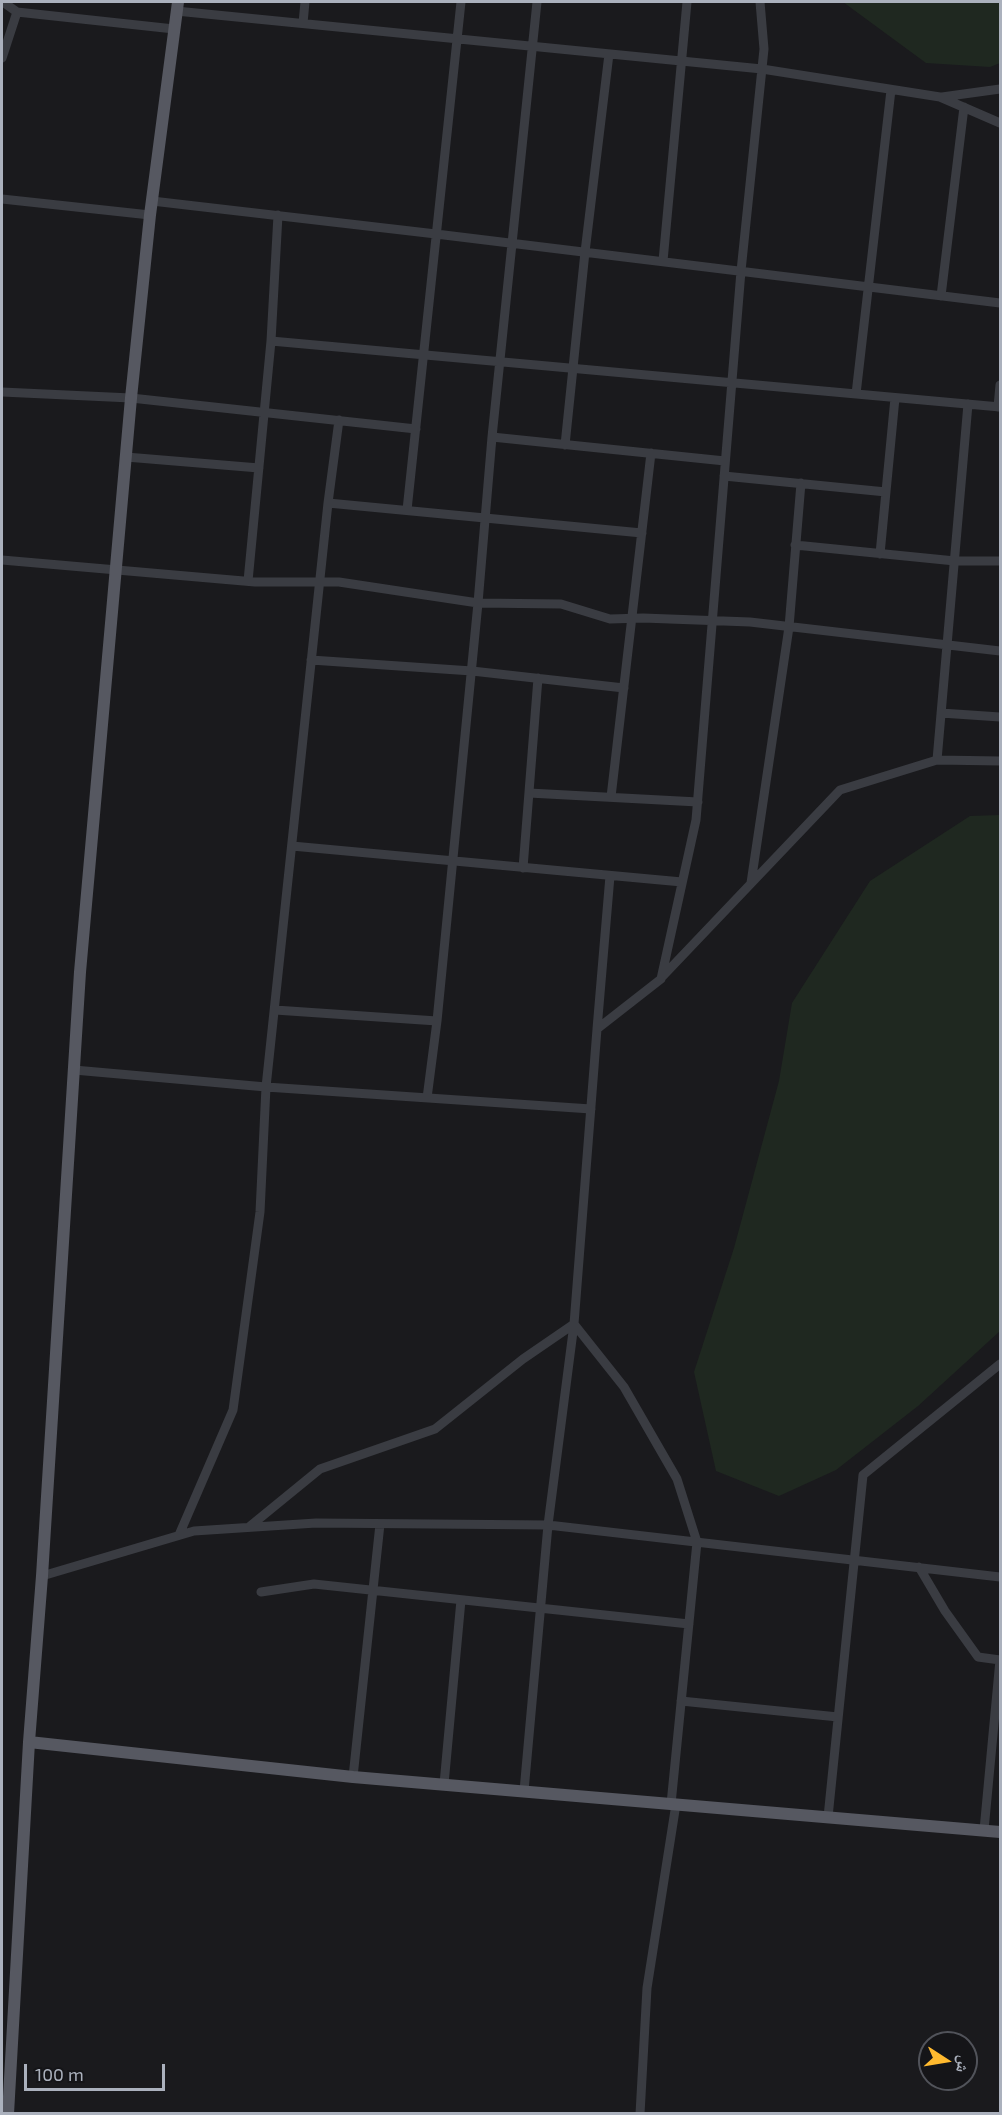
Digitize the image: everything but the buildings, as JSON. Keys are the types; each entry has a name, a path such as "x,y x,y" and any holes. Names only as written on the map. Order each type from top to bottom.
{"main road":[{"path":"8,2114 29,1743 42,1576 80,972 131,398 150,215 177,6"},
{"path":"29,1743 353,1777 1000,1832"}],"street":[{"path":"3,2 18,12 174,29"},
{"path":"303,23 305,2"},
{"path":"407,510 461,2"},
{"path":"427,1098 437,1021 472,671 499,363 537,2"},
{"path":"663,261 687,2"},
{"path":"661,979 698,802 741,271 764,49 760,2"},
{"path":"177,6 303,23 762,69 940,97 1000,123"},
{"path":"2,58 18,12"},
{"path":"565,445 609,54"},
{"path":"940,97 1000,89"},
{"path":"856,394 891,90"},
{"path":"941,296 964,107"},
{"path":"2,199 150,215"},
{"path":"152,201 278,214 1000,303"},
{"path":"248,581 271,341 278,214"},
{"path":"271,341 999,407 1000,385"},
{"path":"2,392 131,398 416,429"},
{"path":"880,554 895,398"},
{"path":"937,760 968,404"},
{"path":"179,1535 233,1410 260,1212 266,1087 328,502 339,420"},
{"path":"492,437 725,461"},
{"path":"611,797 651,453"},
{"path":"126,457 259,468"},
{"path":"724,476 886,492"},
{"path":"751,883 789,627 801,483"},
{"path":"328,502 642,533"},
{"path":"795,545 955,561 1000,561"},
{"path":"2,560 248,581 339,582 478,603 561,603 609,619 712,621 789,627 1000,651"},
{"path":"311,660 472,671 624,688"},
{"path":"523,868 538,678"},
{"path":"941,713 1000,717"},
{"path":"597,1029 661,979 840,790 937,760 1000,760"},
{"path":"529,793 698,802"},
{"path":"292,846 682,882"},
{"path":"524,1791 548,1525 574,1324 610,876"},
{"path":"274,1010 437,1021"},
{"path":"74,1070 266,1087 591,1109"},
{"path":"249,1527 320,1469 435,1429 523,1359 574,1324"},
{"path":"574,1324 624,1387 677,1479 697,1542 681,1701 674,1804 647,1988 640,2114"},
{"path":"828,1817 863,1475 1000,1364"},
{"path":"42,1576 194,1531 316,1523 548,1525 1000,1577"},
{"path":"353,1777 380,1524"},
{"path":"919,1568 945,1611 978,1657 1000,1660 984,1830"},
{"path":"261,1592 314,1584 689,1624"},
{"path":"444,1784 461,1600"},
{"path":"681,1701 838,1717"}],"shaded area":[{"path":"843,2 1000,2 1000,63 990,67 926,63"},
{"path":"1000,815 1000,1331 918,1406 836,1470 779,1496 716,1471 694,1372 734,1248 779,1081 792,1003 870,881 970,816"}]}
